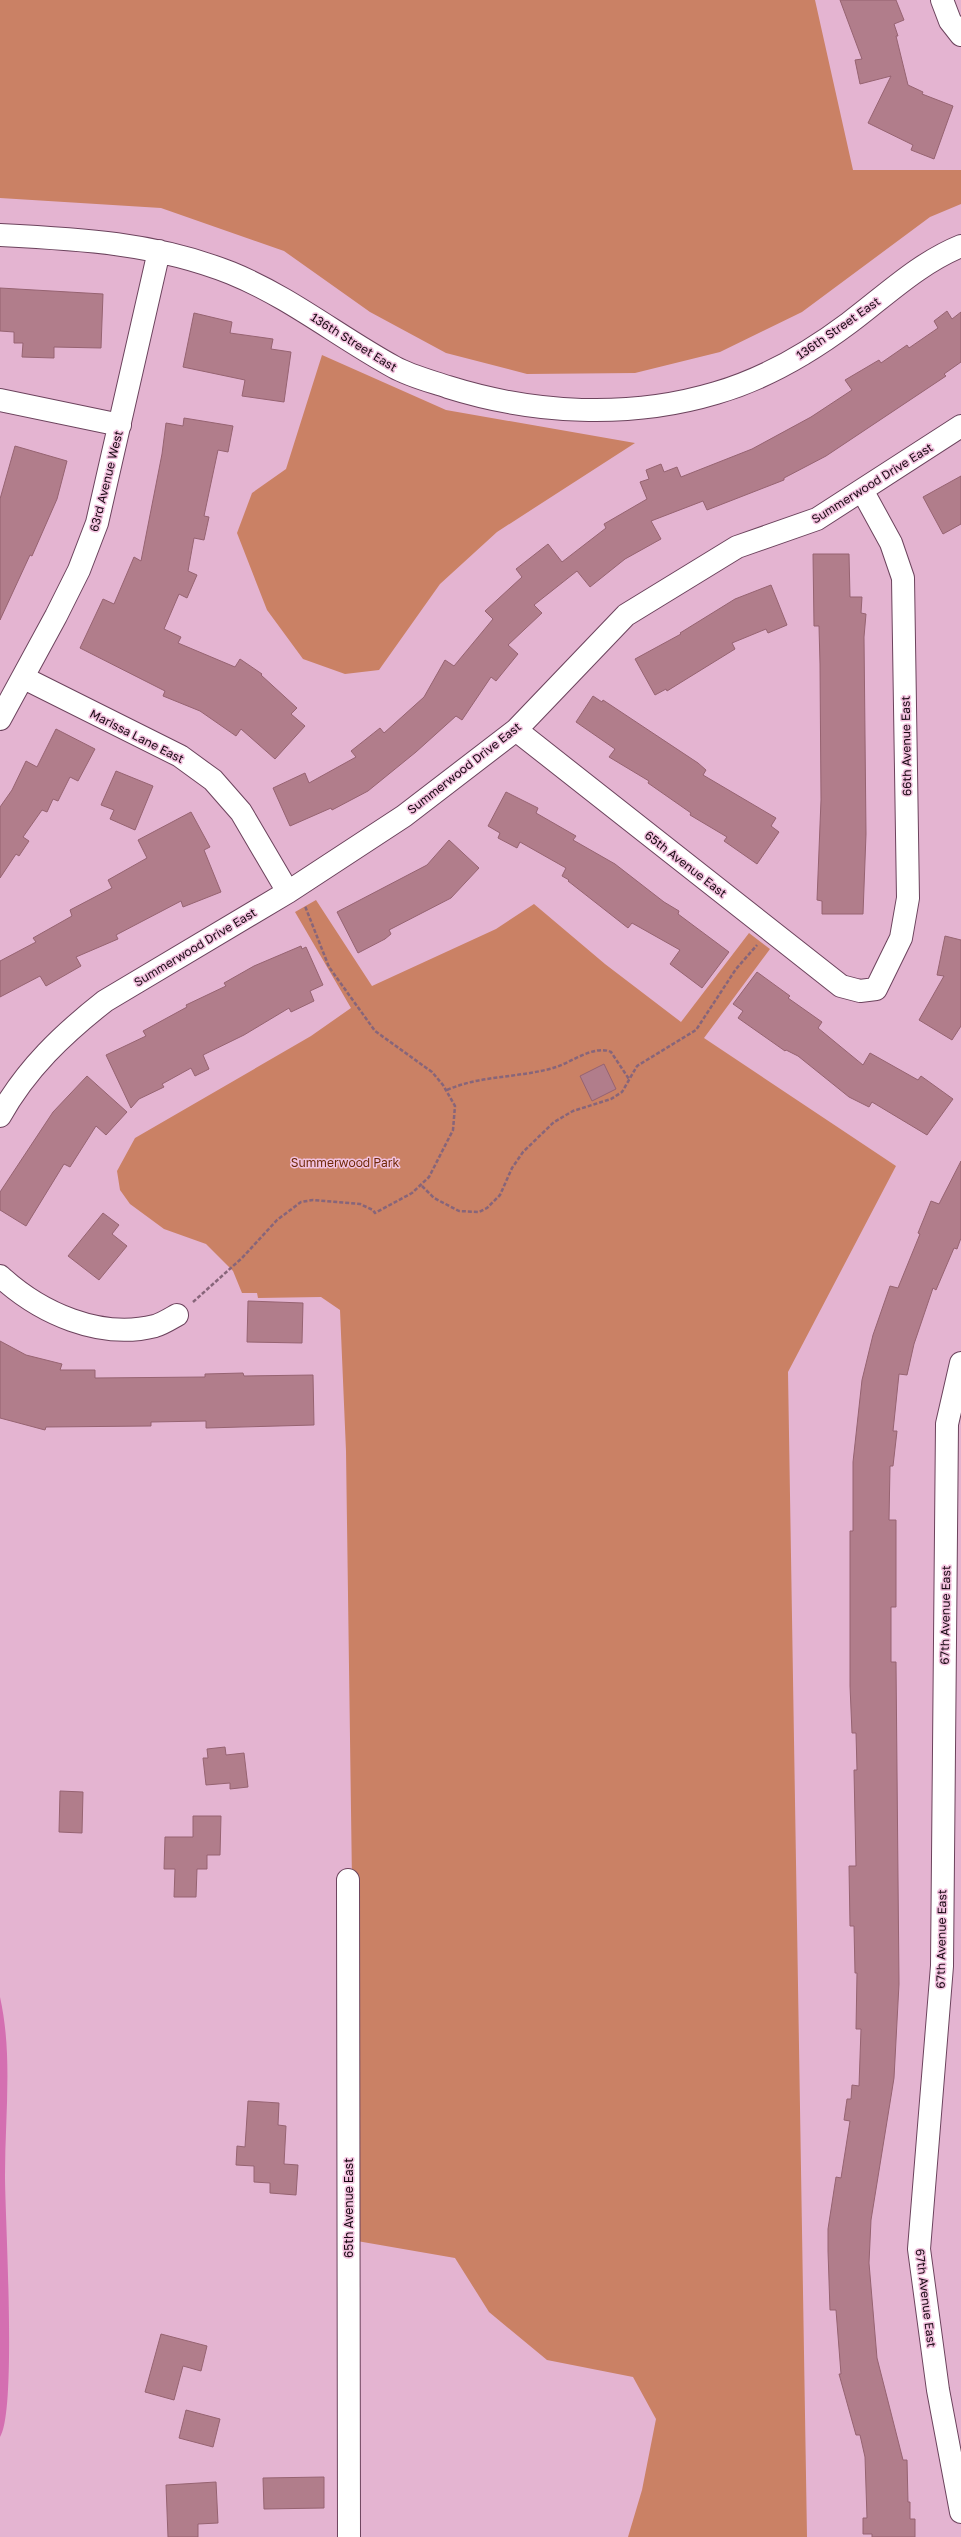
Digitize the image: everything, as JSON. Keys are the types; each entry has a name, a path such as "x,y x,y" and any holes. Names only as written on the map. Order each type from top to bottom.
{"street":[{"path":"942,0 950,21 961,35"},
{"name":"136th Street East","path":"0,235 94,241 159,251 198,261 234,274 285,299 368,352 404,372 479,397 529,407 576,410 625,409 670,404 716,393 759,377 803,355 848,323 897,285 944,253 961,246"},
{"name":"63rd Avenue West","path":"0,719 24,678 79,570 97,523 159,251"},
{"path":"0,400 120,425"},
{"name":"Summerwood Drive East","path":"0,1116 38,1060 63,1035 105,1001 291,890 404,816 516,730 626,615 737,547 817,518 961,426"},
{"name":"66th Avenue East","path":"860,991 876,989 901,938 908,898 903,578 891,543 862,490"},
{"name":"Marissa Lane East","path":"24,678 180,756 213,780 241,812 291,890"},
{"name":"65th Avenue East","path":"516,730 841,986 860,991"},
{"path":"0,1276 18,1293 41,1306 93,1326 123,1330 156,1326 177,1315"},
{"name":"67th Avenue East","path":"961,1364 947,1424 953,1519 942,1966 918,2249 938,2390 961,2512"},
{"name":"65th Avenue East","path":"348,1880 349,2537"}],"path":[{"path":"177,1315 242,1258 277,1220 301,1202 313,1200 354,1203 373,1210 375,1213 422,1186 438,1162 453,1130 455,1106 447,1090 432,1072 375,1031 328,967 311,920 291,890"},
{"path":"422,1186 434,1198 459,1211 479,1212 486,1208 500,1195 516,1161 536,1138 554,1122 573,1111 612,1099 622,1092 638,1066 696,1030 736,969 751,953 768,928"},
{"path":"447,1090 458,1085 496,1076 552,1068 601,1050 610,1052 629,1079"}],"green space":[{"path":"0,0 815,0 853,170 961,170 961,204 930,217 802,312 720,352 635,373 527,374 446,353 370,312 284,251 161,208 0,198"},
{"path":"322,355 446,410 635,443 497,532 440,584 379,670 345,674 303,659 267,610 237,533 252,493 286,469"},
{"name":"Summerwood Park","path":"316,900 372,986 496,929 534,904 605,964 681,1022 749,933 770,949 704,1038 896,1166 788,1372 807,2537 628,2537 642,2490 656,2419 633,2377 547,2360 489,2312 455,2258 357,2241 346,1451 340,1310 321,1297 258,1298 257,1293 242,1293 233,1271 206,1244 164,1229 130,1204 120,1190 117,1171 135,1138 311,1036 351,1008 295,912"}],"shaded area":[{"path":"0,1997 4,2019 7,2063 5,2175 9,2354 8,2391 5,2420 0,2437"}],"building":[{"path":"840,0 896,0 904,20 894,24 898,36 896,36 908,85 923,92 922,94 953,106 934,159 911,150 913,145 868,123 891,76 860,84 855,60 862,59"},
{"path":"0,288 103,294 101,348 54,347 54,358 22,357 23,343 14,343 14,332 0,331"},
{"path":"947,311 952,319 961,312 961,362 944,374 946,376 826,456 784,478 784,480 707,510 703,501 651,521 661,539 625,559 590,587 577,571 534,605 542,613 508,645 518,654 496,681 491,677 462,720 456,716 416,752 368,791 332,810 331,808 290,826 273,788 305,773 309,783 356,757 351,751 380,728 384,733 424,697 445,660 454,666 493,619 485,611 522,577 516,569 548,544 562,562 606,528 604,524 647,499 640,482 649,479 646,470 661,464 664,472 677,467 681,477 752,449 811,417 852,390 845,380 879,360 881,363 907,345 909,348 938,328 934,321"},
{"path":"194,313 232,322 230,333 273,339 271,349 291,352 284,402 242,396 245,380 183,367"},
{"path":"184,418 233,426 228,452 218,450 204,516 209,517 204,540 194,538 188,571 197,575 187,598 179,594 164,629 181,637 178,643 235,667 240,659 262,674 261,675 297,708 291,714 305,726 275,759 241,729 236,736 200,711 163,696 165,691 80,648 103,599 114,604 134,557 141,561 162,454 166,423 183,426"},
{"path":"15,446 67,461 57,499 32,556 30,555 0,620 0,499"},
{"path":"961,476 961,524 943,534 923,497"},
{"path":"813,554 849,554 850,597 862,597 861,613 866,614 864,637 866,834 863,914 822,914 822,901 817,900 821,800 820,664 819,626 814,626"},
{"path":"771,585 787,625 768,633 766,629 732,643 735,649 667,691 666,689 655,695 635,659 681,634 680,633 735,599"},
{"path":"593,696 602,702 603,700 698,763 706,770 703,775 776,818 771,826 779,832 757,864 724,841 727,837 690,815 691,813 648,783 649,781 609,757 615,749 576,722"},
{"path":"56,729 95,749 78,781 70,777 58,801 53,799 47,812 42,810 23,837 29,841 19,856 16,854 0,878 0,807 12,790 26,761 37,767"},
{"path":"116,771 153,786 135,830 110,819 114,810 101,805"},
{"path":"506,792 538,808 536,813 576,836 573,840 615,864 664,902 679,911 678,914 729,952 702,988 670,964 680,950 632,923 628,928 562,876 566,868 520,842 517,848 498,838 500,833 488,826"},
{"path":"191,812 210,847 204,850 221,892 183,907 181,901 116,935 118,939 76,957 81,966 46,986 40,976 0,997 0,961 36,942 33,938 72,916 70,910 112,888 108,880 147,858 138,840"},
{"path":"449,840 479,868 451,898 389,930 391,934 385,939 358,953 337,912 427,865"},
{"path":"945,936 961,940 961,1026 952,1040 919,1020 944,976 937,975"},
{"path":"301,946 302,949 306,947 323,985 310,991 314,1001 291,1012 289,1008 244,1035 203,1055 209,1069 195,1076 191,1068 162,1084 164,1087 139,1099 131,1108 106,1055 146,1036 143,1031 187,1007 186,1005 226,986 224,983 254,966"},
{"path":"757,972 790,996 788,998 822,1022 818,1028 863,1065 870,1053 918,1080 921,1076 953,1099 927,1135 872,1102 869,1107 849,1097 798,1056 786,1050 785,1051 738,1018 743,1011 733,1004"},
{"path":"604,1064 616,1089 592,1101 580,1076"},
{"path":"87,1076 127,1112 106,1135 96,1126 70,1167 64,1164 26,1226 0,1210 0,1192 53,1112"},
{"path":"961,1161 961,1238 957,1249 954,1248 936,1290 933,1288 914,1344 907,1375 899,1374 893,1431 897,1431 893,1466 890,1466 889,1520 896,1520 896,1607 891,1607 891,1662 896,1662 899,1984 894,2078 871,2220 869,2263 877,2358 903,2460 907,2460 908,2502 910,2502 910,2519 915,2519 915,2537 872,2537 872,2534 863,2534 863,2518 867,2518 865,2457 860,2435 856,2435 839,2374 841,2374 836,2310 830,2310 828,2251 828,2229 836,2177 841,2178 850,2121 844,2120 847,2099 851,2099 852,2085 859,2086 861,2029 856,2029 857,1973 855,1973 854,1926 850,1926 849,1866 856,1866 854,1770 857,1770 856,1733 852,1733 850,1686 850,1531 853,1531 853,1462 862,1380 873,1335 890,1286 898,1288 920,1234 918,1233 931,1201 939,1204"},
{"path":"103,1213 119,1225 112,1234 127,1246 99,1280 68,1256"},
{"path":"248,1301 303,1303 302,1343 247,1342"},
{"path":"0,1341 26,1355 62,1364 60,1370 95,1370 95,1378 205,1377 205,1374 243,1373 244,1376 313,1375 314,1425 206,1428 206,1421 151,1422 151,1426 46,1427 45,1430 0,1418"},
{"path":"225,1747 226,1755 244,1753 248,1787 230,1789 230,1783 206,1785 203,1758 208,1758 207,1749"},
{"path":"60,1791 83,1792 82,1833 59,1832"},
{"path":"193,1816 221,1816 220,1855 207,1855 207,1869 197,1869 196,1897 174,1897 175,1869 164,1869 165,1837 193,1837"},
{"path":"248,2101 279,2103 278,2125 286,2126 284,2164 298,2165 296,2195 270,2193 270,2183 254,2182 254,2166 236,2165 237,2146 245,2147"},
{"path":"161,2334 207,2346 201,2371 183,2366 174,2400 145,2392"},
{"path":"186,2410 220,2419 213,2447 179,2438"},
{"path":"324,2477 324,2508 264,2509 263,2478"},
{"path":"216,2482 218,2523 198,2524 198,2537 168,2537 166,2485"}]}
